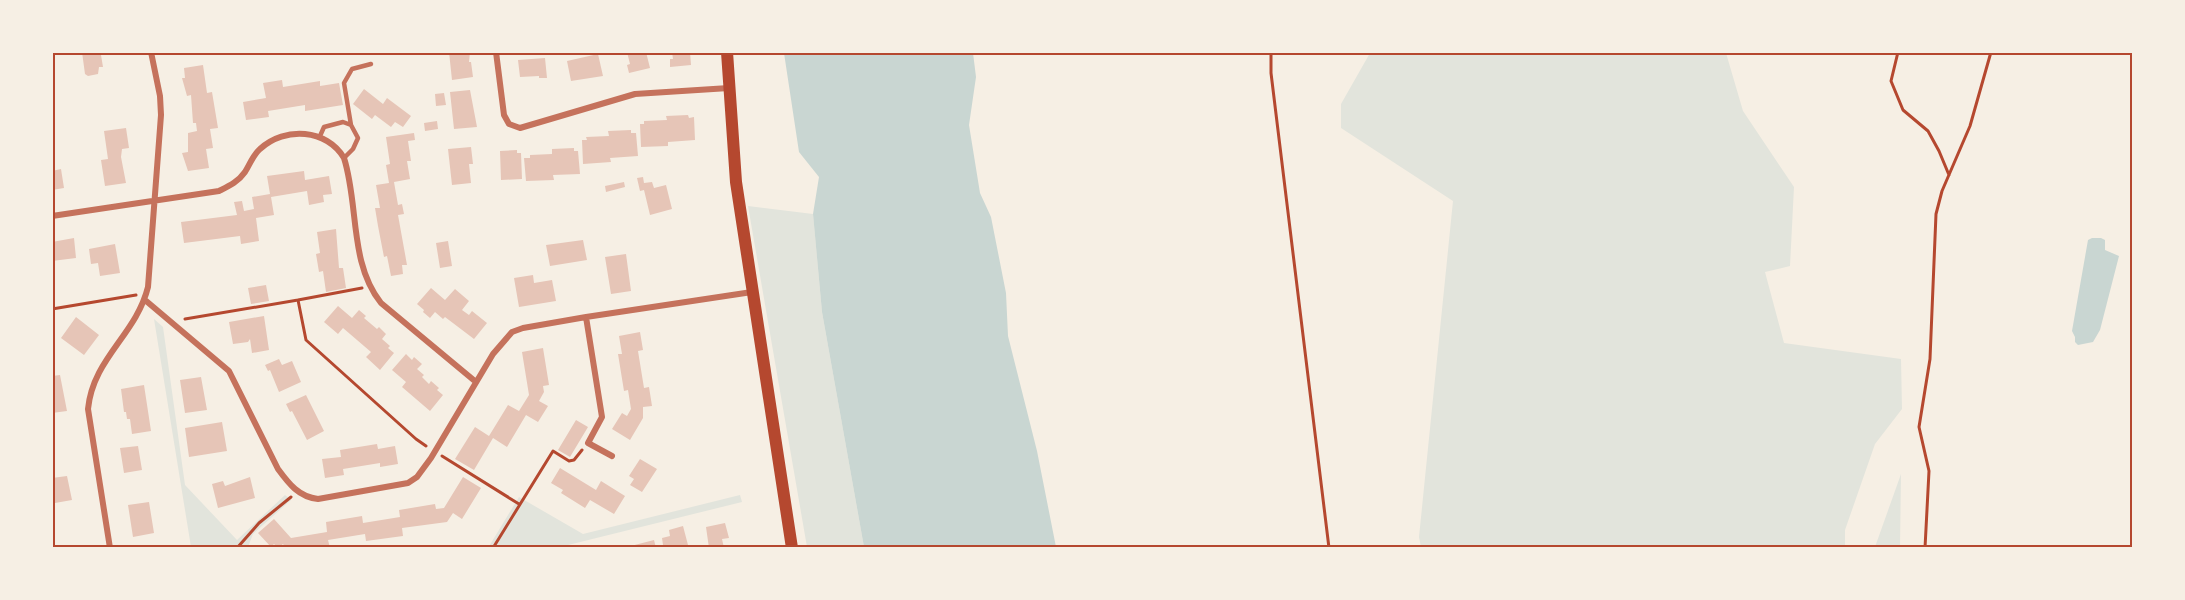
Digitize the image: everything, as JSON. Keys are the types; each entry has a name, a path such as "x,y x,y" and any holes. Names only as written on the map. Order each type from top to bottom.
{"main road":[{"path":"727,52 735,182 792,548"}],"street":[{"path":"110,548 88,410 89,394 103,363 138,315 146,297 160,115 151,52"},
{"path":"496,52 504,115 509,124 520,128 634,94 729,88"},
{"path":"52,216 219,191 235,183 244,174 256,152 272,140 302,134 320,136 339,150 348,169 364,272 369,287 381,303 476,382"},
{"path":"146,297 229,371 278,469 297,492 309,498 318,499 408,483 417,477 493,354 512,332 586,317 752,292"},
{"path":"586,317 602,417 588,443 612,456"}],"lane":[{"path":"344,158 353,149 358,138 351,125 344,82 352,69 371,64"},
{"path":"320,136 324,128 343,122 351,125"}],"path":[{"path":"1271,52 1272,85 1329,548"},
{"path":"1898,52 1891,81 1903,110 1928,131 1949,176"},
{"path":"1925,548 1929,471 1919,427 1930,360 1936,214 1970,126 1990,52"},
{"path":"171,321 369,287"},
{"path":"52,309 146,297"},
{"path":"298,300 306,340 416,439 519,504"},
{"path":"493,548 553,451 569,461 574,460 588,443"},
{"path":"237,548 259,523 297,492"}],"shaded area":[{"path":"784,53 973,53 976,77 969,125 980,193 991,217 1006,293 1008,336 1037,451 1056,547 864,547 822,312 813,214 819,177 799,152"},
{"path":"1370,53 1726,53 1743,111 1794,187 1790,266 1765,272 1784,343 1901,359 1902,409 1875,444 1845,530 1845,547 1421,547 1419,537 1453,201 1341,128 1341,104"},
{"path":"748,206 813,214 822,312 864,547 807,547"},
{"path":"2092,238 2105,240 2105,250 2119,256 2100,330 2093,342 2078,345 2072,331 2088,240"},
{"path":"154,319 163,327 185,485 237,540 285,495 291,500 253,534 248,547 191,547"},
{"path":"1901,474 1900,547 1875,547"},
{"path":"740,495 742,502 560,547 488,548 519,497 583,534"}],"building":[{"path":"82,52 105,52 105,55 101,55 103,67 99,67 98,74 88,76 85,74"},
{"path":"449,52 470,52 469,62 471,62 473,77 452,80"},
{"path":"627,52 646,52 650,68 629,73 627,65 630,64"},
{"path":"672,52 690,52 691,65 670,67 670,59 673,59"},
{"path":"598,54 603,76 571,81 567,61"},
{"path":"545,58 547,78 520,77 518,60"},
{"path":"203,65 207,93 212,92 218,128 210,129 213,148 206,149 209,168 188,171 182,153 188,152 188,133 197,131 196,123 193,123 191,95 187,96 182,78 185,78 184,68"},
{"path":"282,80 283,87 320,81 320,86 339,83 343,105 305,111 305,105 268,111 269,117 246,120 243,102 266,98 263,83"},
{"path":"364,89 383,104 387,98 411,116 403,127 395,122 391,127 375,115 372,119 353,104"},
{"path":"470,90 477,127 454,129 450,92"},
{"path":"444,93 446,105 436,106 435,94"},
{"path":"688,115 689,118 694,117 695,140 668,142 668,146 641,147 640,124 644,124 644,121 667,120 666,116"},
{"path":"437,121 438,129 425,131 424,123"},
{"path":"126,128 129,148 122,149 121,157 126,183 105,186 101,160 108,159 104,131"},
{"path":"631,130 631,133 636,133 638,156 610,158 611,162 583,164 582,140 587,140 586,137 609,136 608,131"},
{"path":"414,133 415,140 408,141 411,161 407,161 410,179 394,182 398,205 402,204 404,214 398,215 407,265 402,265 403,274 391,276 387,256 384,257 375,208 380,208 376,185 389,183 386,165 390,164 386,137"},
{"path":"471,147 473,164 469,164 471,183 452,185 448,149"},
{"path":"574,148 574,151 578,151 580,174 553,175 554,180 526,181 524,158 530,158 530,155 552,154 552,149"},
{"path":"517,150 517,153 521,153 522,179 501,180 500,151"},
{"path":"61,169 64,188 52,190 52,171"},
{"path":"304,171 305,180 329,176 332,194 323,195 324,202 309,205 307,191 271,197 274,215 256,218 259,241 241,244 240,236 184,243 181,222 237,215 234,202 242,201 244,211 254,209 252,197 270,194 267,176"},
{"path":"643,177 644,183 652,182 654,188 666,185 672,209 650,215 644,190 640,191 637,178"},
{"path":"624,182 625,187 606,192 605,186"},
{"path":"336,229 339,268 343,268 346,288 326,292 323,271 319,272 316,254 320,253 317,232"},
{"path":"74,238 76,258 52,261 52,242"},
{"path":"583,240 587,260 550,266 546,245"},
{"path":"448,241 452,266 440,268 436,243"},
{"path":"115,244 120,273 100,276 98,263 91,264 89,249"},
{"path":"626,254 631,291 611,294 605,257"},
{"path":"533,275 534,283 552,280 556,301 519,307 514,278"},
{"path":"266,285 269,301 251,304 248,288"},
{"path":"431,288 445,300 455,289 469,301 462,310 469,315 472,311 487,323 474,339 445,317 443,319 435,312 430,318 423,312 424,310 417,304"},
{"path":"338,306 352,318 359,310 366,316 364,318 386,334 382,339 394,353 380,370 366,357 371,352 343,328 338,334 324,322"},
{"path":"264,316 269,350 252,353 250,339 248,342 233,344 229,322"},
{"path":"76,317 99,335 84,355 61,338"},
{"path":"640,332 643,350 638,351 644,388 649,387 652,406 643,407 643,418 630,440 612,429 622,413 627,416 631,409 628,390 624,391 618,354 622,354 619,336"},
{"path":"543,348 549,385 543,386 544,392 539,401 548,406 538,422 526,415 507,447 493,438 474,470 455,459 475,427 489,436 508,405 519,411 529,395 522,352"},
{"path":"406,354 412,360 414,357 422,364 417,369 424,375 422,377 429,384 431,381 443,395 430,411 402,387 406,382 392,370"},
{"path":"279,359 282,365 292,361 301,382 279,392 270,370 268,371 265,365"},
{"path":"60,375 67,411 52,413 52,376"},
{"path":"201,377 207,410 185,413 180,380"},
{"path":"144,385 151,431 132,434 130,419 127,419 126,412 124,412 121,389"},
{"path":"306,395 324,431 307,440 286,404"},
{"path":"576,420 588,427 570,457 558,450"},
{"path":"222,422 227,451 189,457 185,428"},
{"path":"377,444 378,449 395,446 398,464 380,467 380,463 343,469 344,475 325,478 322,459 341,457 340,450"},
{"path":"138,446 142,470 124,473 120,448"},
{"path":"640,459 657,469 642,492 630,485 634,479 629,476"},
{"path":"560,468 596,490 601,481 625,496 614,514 590,500 585,508 561,493 563,490 551,483"},
{"path":"67,476 72,500 55,503 52,478"},
{"path":"250,477 255,498 218,508 212,484 223,481 225,486"},
{"path":"463,477 481,488 462,519 453,513 447,522 402,528 403,536 366,541 365,534 328,540 330,548 292,548 292,546 285,547 283,544 278,548 274,544 271,547 258,533 274,519 291,538 327,532 326,522 362,516 363,523 400,517 399,510 435,504 436,509 444,508"},
{"path":"149,502 154,533 133,537 128,505"},
{"path":"725,523 729,538 722,539 724,548 709,548 706,527"},
{"path":"683,526 688,545 678,548 656,548 663,545 662,538 670,536 669,530"},
{"path":"654,540 656,548 627,548 627,547"}]}
